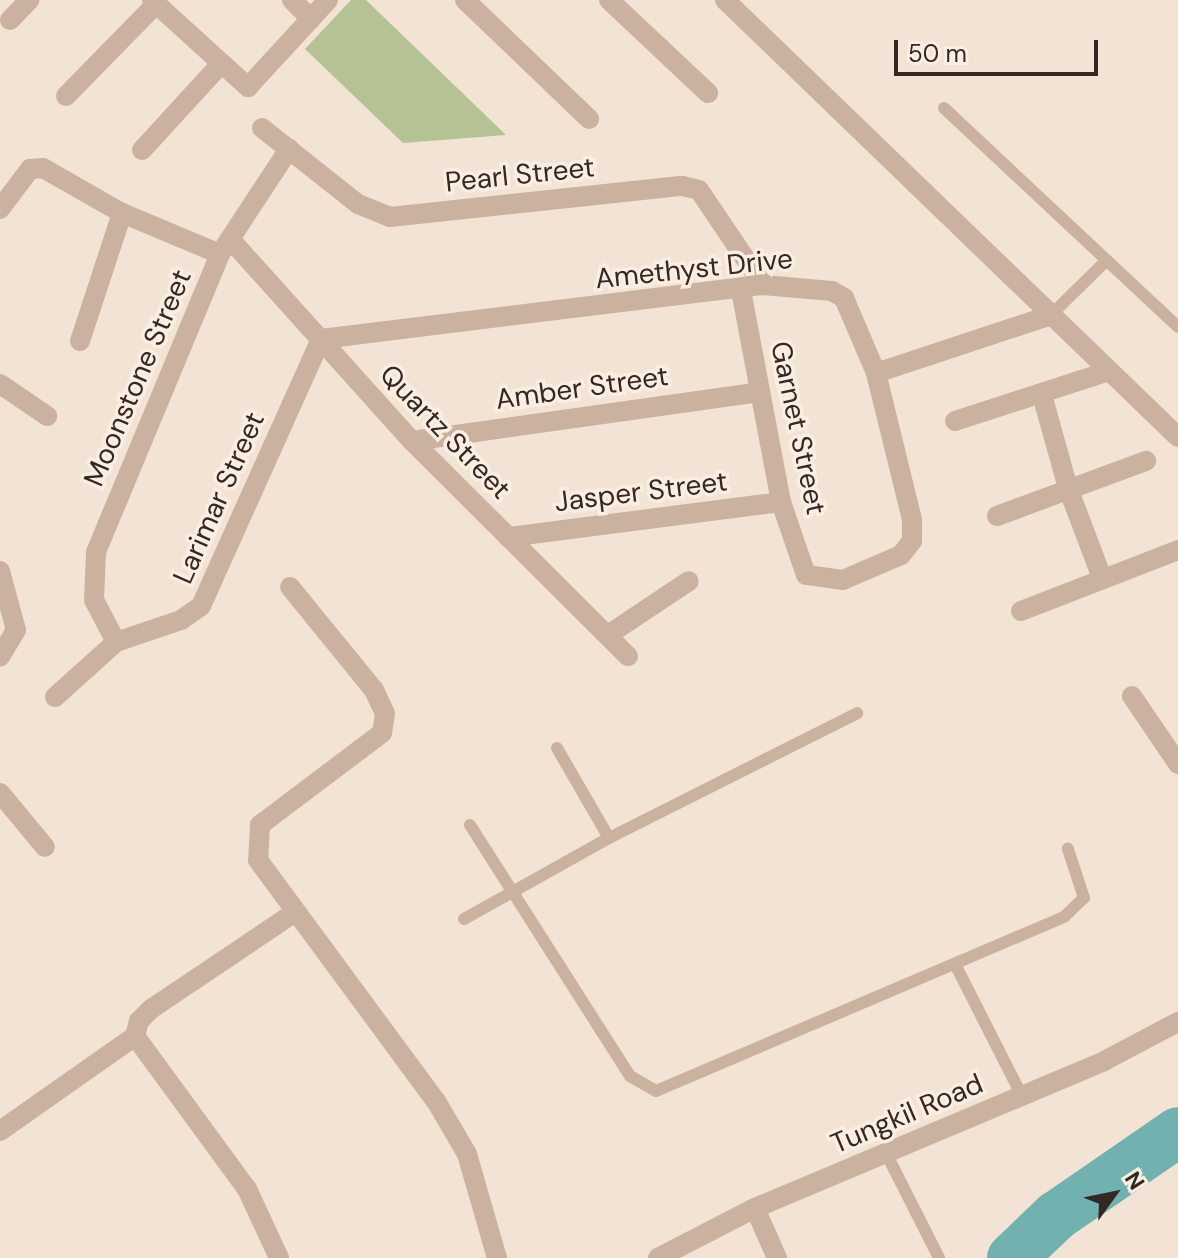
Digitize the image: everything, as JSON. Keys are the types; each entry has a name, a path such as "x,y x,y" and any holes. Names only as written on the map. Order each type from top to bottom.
{"street":[{"path":"10,20 29,0"},
{"path":"292,0 311,19"},
{"path":"66,96 154,2 242,85 251,86 328,0"},
{"path":"465,0 589,119"},
{"path":"609,0 708,93"},
{"path":"725,0 1178,437"},
{"path":"142,150 220,65"},
{"name":"Pearl Street","path":"262,128 358,204 390,217 682,186 699,190 763,285"},
{"name":"Moonstone Street","path":"116,642 94,600 96,552 225,246 289,149"},
{"path":"0,209 36,167 122,213 225,246"},
{"path":"80,341 122,213"},
{"name":"Quartz Street","path":"225,246 321,339 412,441 628,656"},
{"name":"Amethyst Drive","path":"321,339 763,285 819,287 844,298 876,373 912,520 912,541 901,555 843,580 806,575"},
{"name":"Garnet Street","path":"741,290 781,502 806,575"},
{"path":"876,373 1051,315"},
{"name":"Larimar Street","path":"55,697 116,642 181,620 201,606 321,339"},
{"path":"955,421 1109,371"},
{"path":"0,384 47,416"},
{"name":"Amber Street","path":"412,441 760,392"},
{"path":"1042,395 1068,488 1102,578"},
{"path":"997,516 1146,461"},
{"name":"Jasper Street","path":"508,537 781,502"},
{"path":"1021,611 1178,550"},
{"path":"0,571 16,630 0,657"},
{"path":"608,635 689,581"},
{"path":"290,587 374,690 385,714 382,733 260,825 258,860 444,1114 467,1154 497,1258"},
{"path":"1132,696 1178,764"},
{"path":"0,793 45,847"},
{"path":"0,1131 135,1036 139,1021 151,1009 294,913"},
{"name":"Tungkil Road","path":"658,1258 755,1208 1022,1096 1178,1022"},
{"path":"135,1036 247,1189 279,1258"},
{"path":"755,1208 777,1258"}],"lane":[{"path":"944,108 1178,327"},
{"path":"1051,315 1107,260"},
{"path":"464,919 609,838 857,713"},
{"path":"557,748 609,838"},
{"path":"470,825 630,1076 656,1091 1052,924 1084,898 1068,849"},
{"path":"955,964 1022,1096"},
{"path":"886,1153 939,1258"}],"green space":[{"path":"351,0 366,0 506,135 403,143 305,49"}],"waterway":[{"path":"1012,1258 1056,1216 1178,1132"}]}
